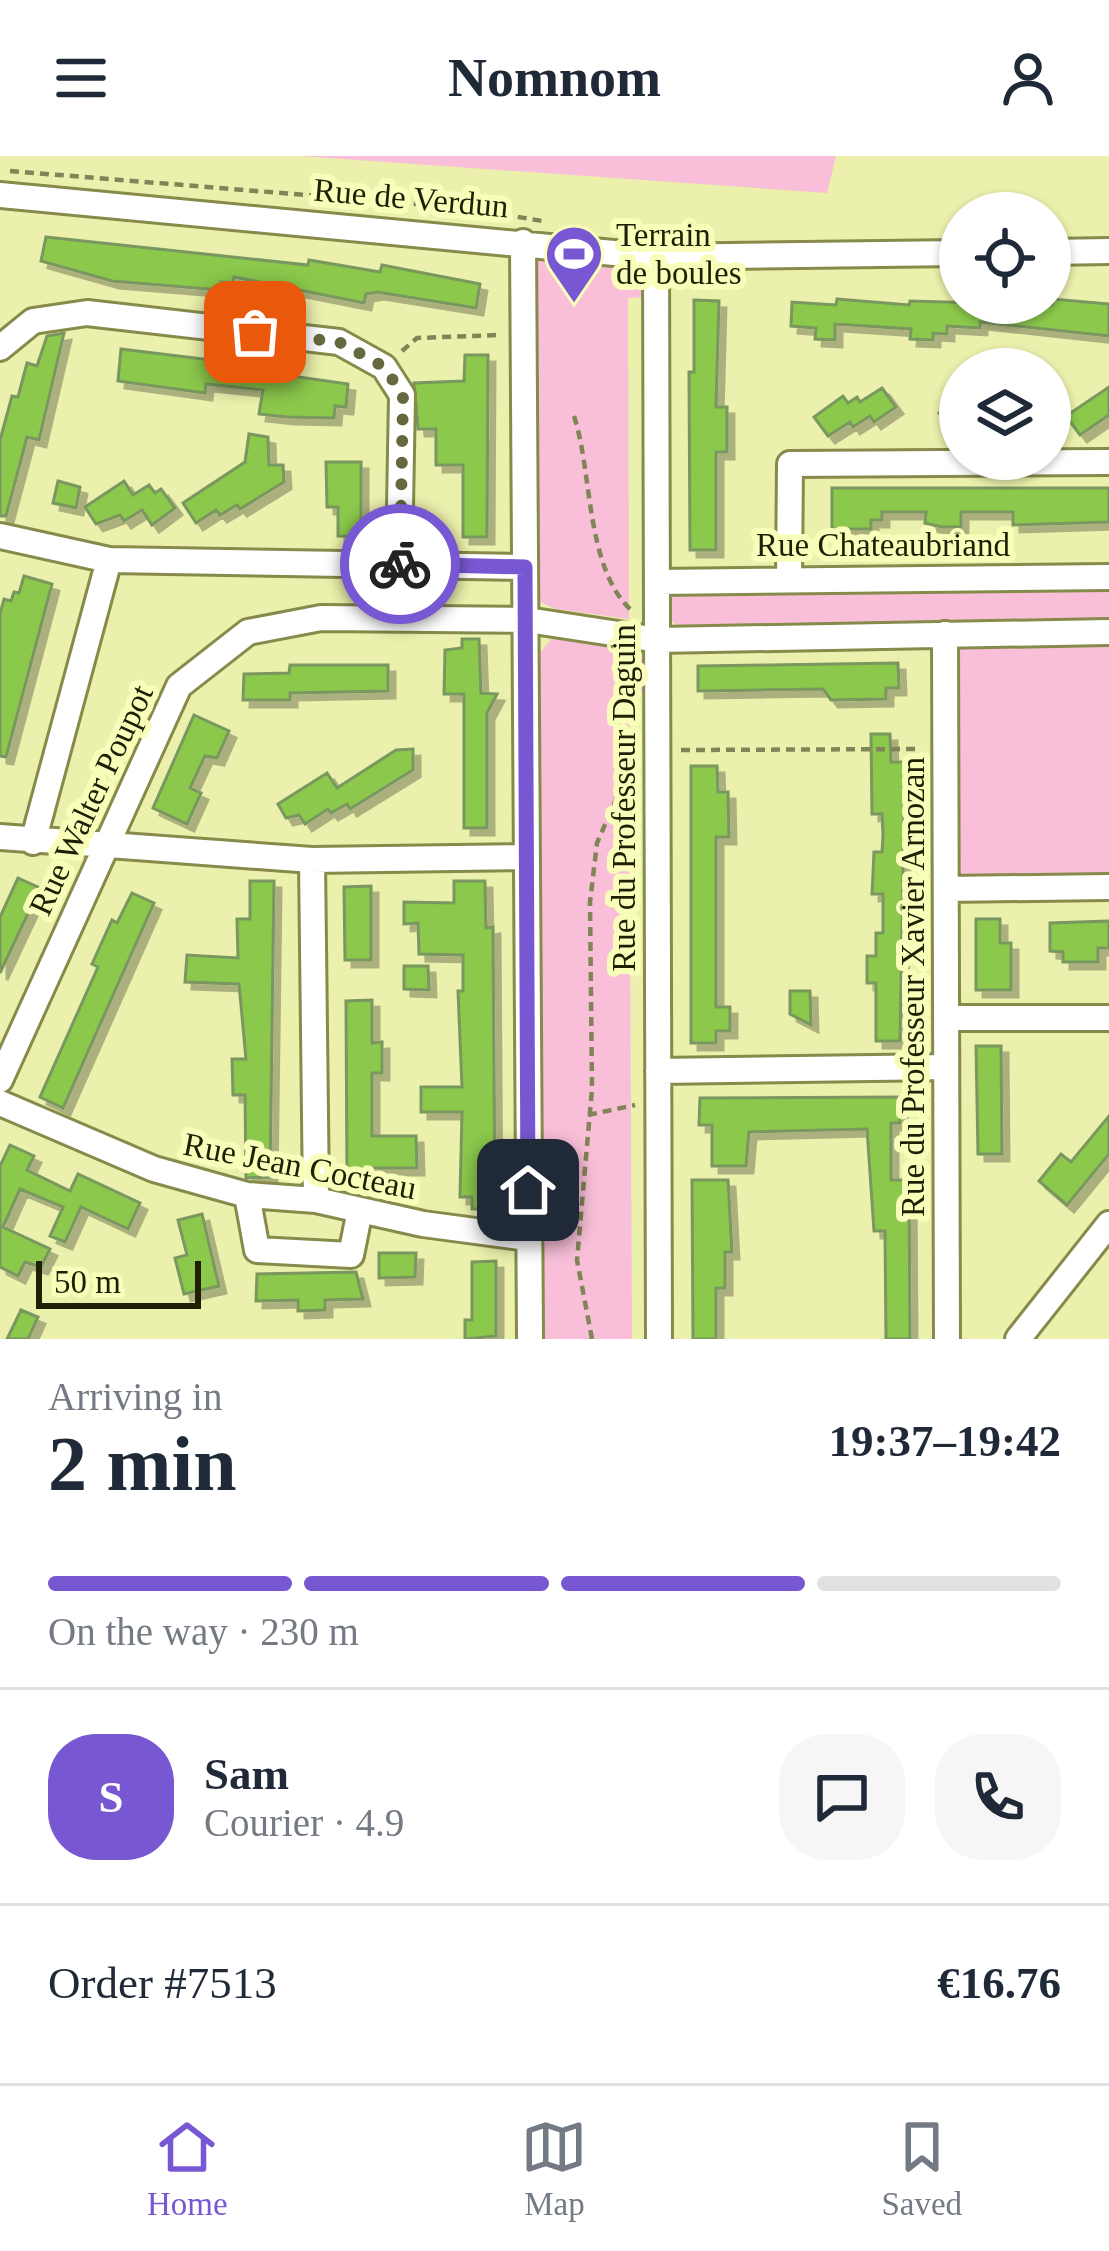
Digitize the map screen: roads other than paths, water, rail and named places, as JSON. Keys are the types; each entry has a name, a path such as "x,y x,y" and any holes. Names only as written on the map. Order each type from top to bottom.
{"street":[{"name":"Rue de Verdun","path":"0,195 656,257 939,253"},
{"path":"523,242 530,1339"},
{"path":"1071,252 1109,251"},
{"name":"Rue du Professeur Daguin","path":"656,257 657,581 648,639 656,750 659,1339"},
{"path":"0,348 33,321 87,313 339,342 384,367 403,395 399,564"},
{"path":"789,578 790,464 1109,462"},
{"path":"0,536 109,560 525,567"},
{"path":"33,842 109,560"},
{"name":"Rue Chateaubriand","path":"657,581 1109,577"},
{"name":"Rue Walter Poupot","path":"0,1080 179,686 248,632 321,618 527,620 648,639 1109,632"},
{"name":"Rue du Professeur Xavier Arnozan","path":"945,634 947,1339"},
{"path":"0,837 312,860 526,857"},
{"path":"312,860 316,1200"},
{"path":"946,889 1109,887"},
{"path":"947,1018 1109,1018"},
{"path":"658,1071 946,1067"},
{"name":"Rue Jean Cocteau","path":"0,1102 154,1169 247,1195 316,1200 528,1238"},
{"path":"247,1195 257,1250 351,1255 359,1210"},
{"path":"1018,1339 1109,1224"}],"place":[{"name":"Terrain de boules","path":"574,305"}]}
